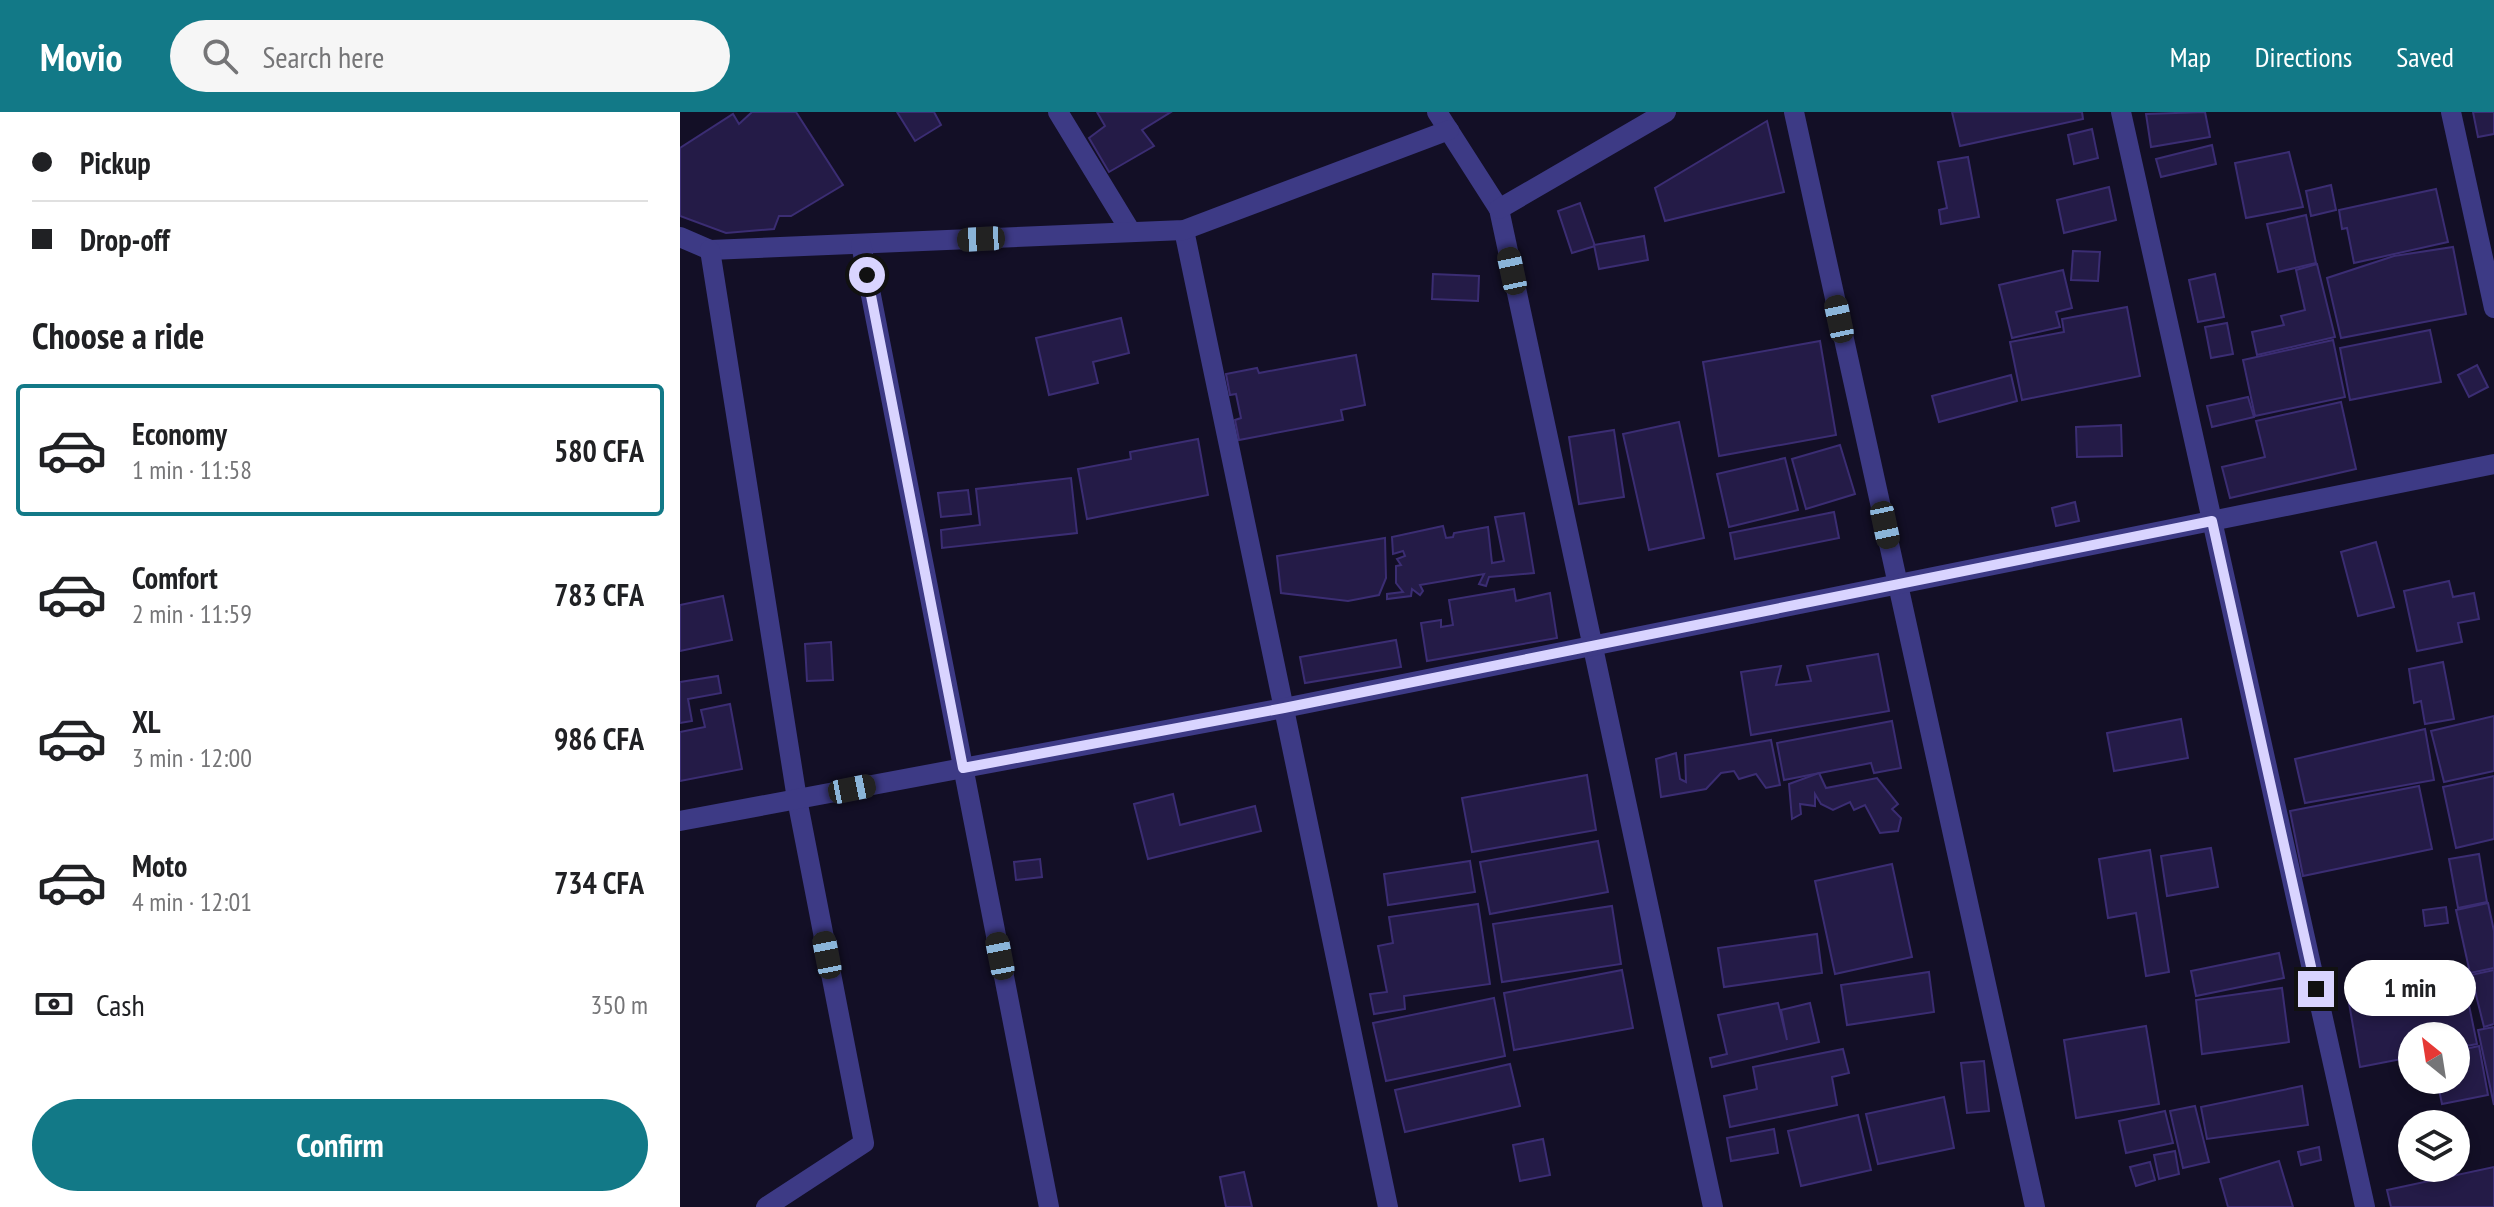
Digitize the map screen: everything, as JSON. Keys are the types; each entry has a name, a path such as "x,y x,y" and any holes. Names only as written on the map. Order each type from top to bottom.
{"street":[{"path":"1058,112 1131,232"},
{"path":"1437,112 1499,209 1713,1207"},
{"path":"1499,209 1666,112"},
{"path":"1794,112 2035,1207"},
{"path":"2121,112 2365,1207"},
{"path":"2451,112 2494,308"},
{"path":"680,237 710,250 1184,230 1449,130"},
{"path":"1184,230 1388,1207"},
{"path":"861,244 1049,1207"},
{"path":"710,250 797,799 864,1143 766,1207"},
{"path":"680,821 1284,708 2494,464"}],"building":[{"path":"752,112 796,112 843,185 791,216 779,216 774,229 726,233 680,216 680,148 733,114 739,124"},
{"path":"897,112 934,112 941,125 915,141"},
{"path":"1097,112 1171,112 1142,130 1154,146 1109,172 1089,138 1105,126"},
{"path":"1952,112 2082,112 2083,119 1960,146"},
{"path":"2205,112 2210,137 2151,147 2146,114"},
{"path":"2473,112 2494,112 2494,134 2478,137"},
{"path":"1767,121 1784,192 1665,221 1655,188"},
{"path":"2092,129 2098,158 2074,164 2068,135"},
{"path":"2212,145 2216,164 2161,177 2156,159"},
{"path":"2289,152 2303,207 2246,218 2235,163"},
{"path":"1968,157 1979,217 1941,224 1939,210 1947,208 1938,162"},
{"path":"2331,185 2336,210 2311,216 2306,191"},
{"path":"2109,187 2116,220 2064,233 2057,200"},
{"path":"2436,189 2448,242 2354,263 2347,228 2342,229 2339,210"},
{"path":"1580,203 1595,246 1572,253 1558,211"},
{"path":"2306,215 2316,263 2278,272 2267,224"},
{"path":"1644,236 1648,260 1599,269 1594,245"},
{"path":"2453,247 2466,314 2341,338 2327,278 2394,256"},
{"path":"2073,251 2100,252 2098,281 2071,280"},
{"path":"2317,264 2335,337 2257,355 2252,332 2284,325 2281,316 2305,310 2296,270"},
{"path":"2063,270 2072,308 2056,312 2060,327 2012,338 1999,285"},
{"path":"1433,274 1479,276 1478,301 1432,299"},
{"path":"2215,274 2224,317 2198,322 2189,280"},
{"path":"2127,307 2140,376 2022,400 2010,342 2064,332 2062,319"},
{"path":"1121,318 1129,353 1093,362 1098,383 1049,395 1036,338"},
{"path":"2227,323 2233,354 2211,358 2205,327"},
{"path":"2430,330 2441,382 2350,400 2340,348"},
{"path":"2333,340 2345,397 2255,416 2243,360"},
{"path":"1820,341 1836,435 1719,456 1703,362"},
{"path":"1356,355 1365,405 1341,410 1343,420 1239,440 1235,420 1241,418 1236,394 1230,395 1226,374 1257,368 1259,373"},
{"path":"2477,365 2488,387 2469,397 2458,375"},
{"path":"2011,375 2017,401 1939,422 1932,396"},
{"path":"2248,397 2254,417 2212,427 2207,406"},
{"path":"2341,402 2356,469 2230,498 2222,467 2265,457 2256,421"},
{"path":"1679,422 1704,538 1649,550 1623,434"},
{"path":"2121,425 2122,456 2077,457 2076,427"},
{"path":"1614,430 1624,497 1579,504 1569,437"},
{"path":"1198,439 1208,495 1087,519 1078,469 1131,459 1130,452"},
{"path":"1840,445 1855,494 1806,509 1792,459"},
{"path":"1785,458 1798,510 1729,527 1717,474"},
{"path":"1071,478 1077,533 942,548 941,530 980,525 976,489"},
{"path":"968,490 971,514 941,517 938,493"},
{"path":"2075,502 2079,521 2056,526 2052,508"},
{"path":"1834,512 1839,538 1735,559 1730,533"},
{"path":"1524,513 1534,573 1489,577 1486,586 1479,584 1484,574 1420,585 1423,591 1420,595 1412,589 1411,596 1387,599 1387,594 1403,592 1396,583 1396,566 1401,565 1397,559 1405,556 1403,551 1393,554 1392,537 1443,526 1446,538 1453,537 1454,533 1488,527 1492,563 1504,561 1495,517"},
{"path":"1385,538 1386,578 1379,595 1348,601 1281,593 1277,556"},
{"path":"2376,542 2394,607 2358,616 2341,552"},
{"path":"2449,581 2453,597 2474,593 2479,619 2458,623 2462,642 2417,651 2404,591"},
{"path":"1514,589 1516,601 1550,593 1557,638 1427,661 1421,623 1441,620 1441,627 1453,625 1449,600"},
{"path":"723,596 732,640 680,651 680,605"},
{"path":"1396,640 1401,667 1305,683 1300,657"},
{"path":"831,642 833,680 807,681 805,644"},
{"path":"1878,654 1889,711 1751,735 1741,672 1781,666 1776,685 1811,681 1807,666"},
{"path":"2443,662 2454,719 2425,724 2421,701 2414,703 2409,669"},
{"path":"718,676 721,693 688,699 692,721 680,723 680,682"},
{"path":"730,704 742,769 680,781 680,732 705,727 701,710"},
{"path":"2494,716 2494,771 2444,782 2431,731"},
{"path":"2181,719 2188,758 2114,771 2107,733"},
{"path":"1892,721 1901,768 1874,773 1871,763 1784,780 1777,743"},
{"path":"2425,729 2434,780 2305,803 2295,759"},
{"path":"1771,740 1780,785 1766,788 1756,774 1739,779 1734,771 1721,773 1706,789 1661,797 1656,759 1676,753 1680,779 1686,782 1685,755"},
{"path":"1819,773 1826,788 1877,778 1898,804 1892,809 1901,818 1898,831 1880,833 1865,805 1854,810 1850,802 1833,810 1821,804 1815,794 1815,806 1800,804 1801,814 1792,819 1789,784"},
{"path":"1587,775 1596,830 1472,852 1462,798"},
{"path":"2494,776 2494,839 2456,848 2443,787"},
{"path":"2419,786 2432,849 2303,876 2290,811"},
{"path":"1173,794 1180,825 1255,806 1261,831 1148,859 1134,804"},
{"path":"1598,841 1608,892 1490,914 1480,862"},
{"path":"2211,848 2218,887 2167,896 2161,856"},
{"path":"2150,850 2169,972 2146,976 2136,913 2108,918 2099,859"},
{"path":"2479,854 2487,902 2458,908 2449,859"},
{"path":"1040,859 1042,877 1016,880 1014,862"},
{"path":"1470,861 1475,892 1388,905 1384,874"},
{"path":"1892,864 1912,957 1835,974 1815,881"},
{"path":"2488,903 2494,931 2494,968 2470,973 2456,910"},
{"path":"1478,904 1490,984 1404,996 1405,1009 1374,1014 1370,994 1387,992 1378,946 1393,943 1389,917"},
{"path":"1612,906 1621,964 1502,982 1493,924"},
{"path":"2446,907 2448,923 2425,926 2423,910"},
{"path":"1817,934 1822,973 1724,987 1718,948"},
{"path":"2279,953 2284,978 2196,996 2191,971"},
{"path":"1622,970 1633,1028 1514,1050 1504,993"},
{"path":"2494,970 2494,1024 2484,1027 2471,975"},
{"path":"1929,972 1934,1012 1847,1025 1841,985"},
{"path":"2464,981 2477,1044 2470,1045 2470,1022 2398,1022 2398,1060 2360,1067 2349,1003"},
{"path":"2282,988 2289,1042 2202,1054 2196,1000"},
{"path":"1494,998 1505,1056 1386,1081 1373,1023"},
{"path":"1778,1003 1787,1040 1781,1010 1810,1003 1819,1042 1712,1067 1710,1058 1727,1054 1718,1015"},
{"path":"2146,1026 2159,1104 2076,1118 2064,1040"},
{"path":"2494,1027 2494,1105 2478,1030"},
{"path":"2479,1046 2488,1095 2442,1104 2440,1094 2470,1094 2470,1048"},
{"path":"1843,1049 1849,1073 1832,1077 1837,1105 1730,1127 1724,1096 1757,1089 1753,1067"},
{"path":"1984,1061 1989,1111 1967,1113 1961,1063"},
{"path":"1510,1064 1520,1106 1405,1132 1395,1090"},
{"path":"2302,1086 2308,1125 2207,1139 2201,1107"},
{"path":"1944,1097 1954,1148 1878,1164 1866,1114"},
{"path":"2195,1106 2209,1162 2183,1168 2170,1111"},
{"path":"2165,1111 2173,1143 2126,1153 2119,1121"},
{"path":"1858,1115 1871,1170 1801,1186 1788,1131"},
{"path":"1774,1129 1778,1153 1731,1161 1727,1138"},
{"path":"1543,1139 1550,1175 1520,1181 1513,1145"},
{"path":"2319,1147 2321,1160 2301,1165 2298,1152"},
{"path":"2175,1151 2179,1174 2159,1179 2154,1155"},
{"path":"2279,1161 2293,1207 2228,1207 2220,1179"},
{"path":"2150,1162 2155,1180 2136,1186 2130,1167"},
{"path":"2494,1167 2494,1207 2391,1207 2387,1190 2424,1182 2470,1182 2470,1172"},
{"path":"1244,1172 1252,1207 1226,1207 1220,1177"}],"route":[{"path":"867,275 963,768 1284,708 2212,521 2316,989"}]}
